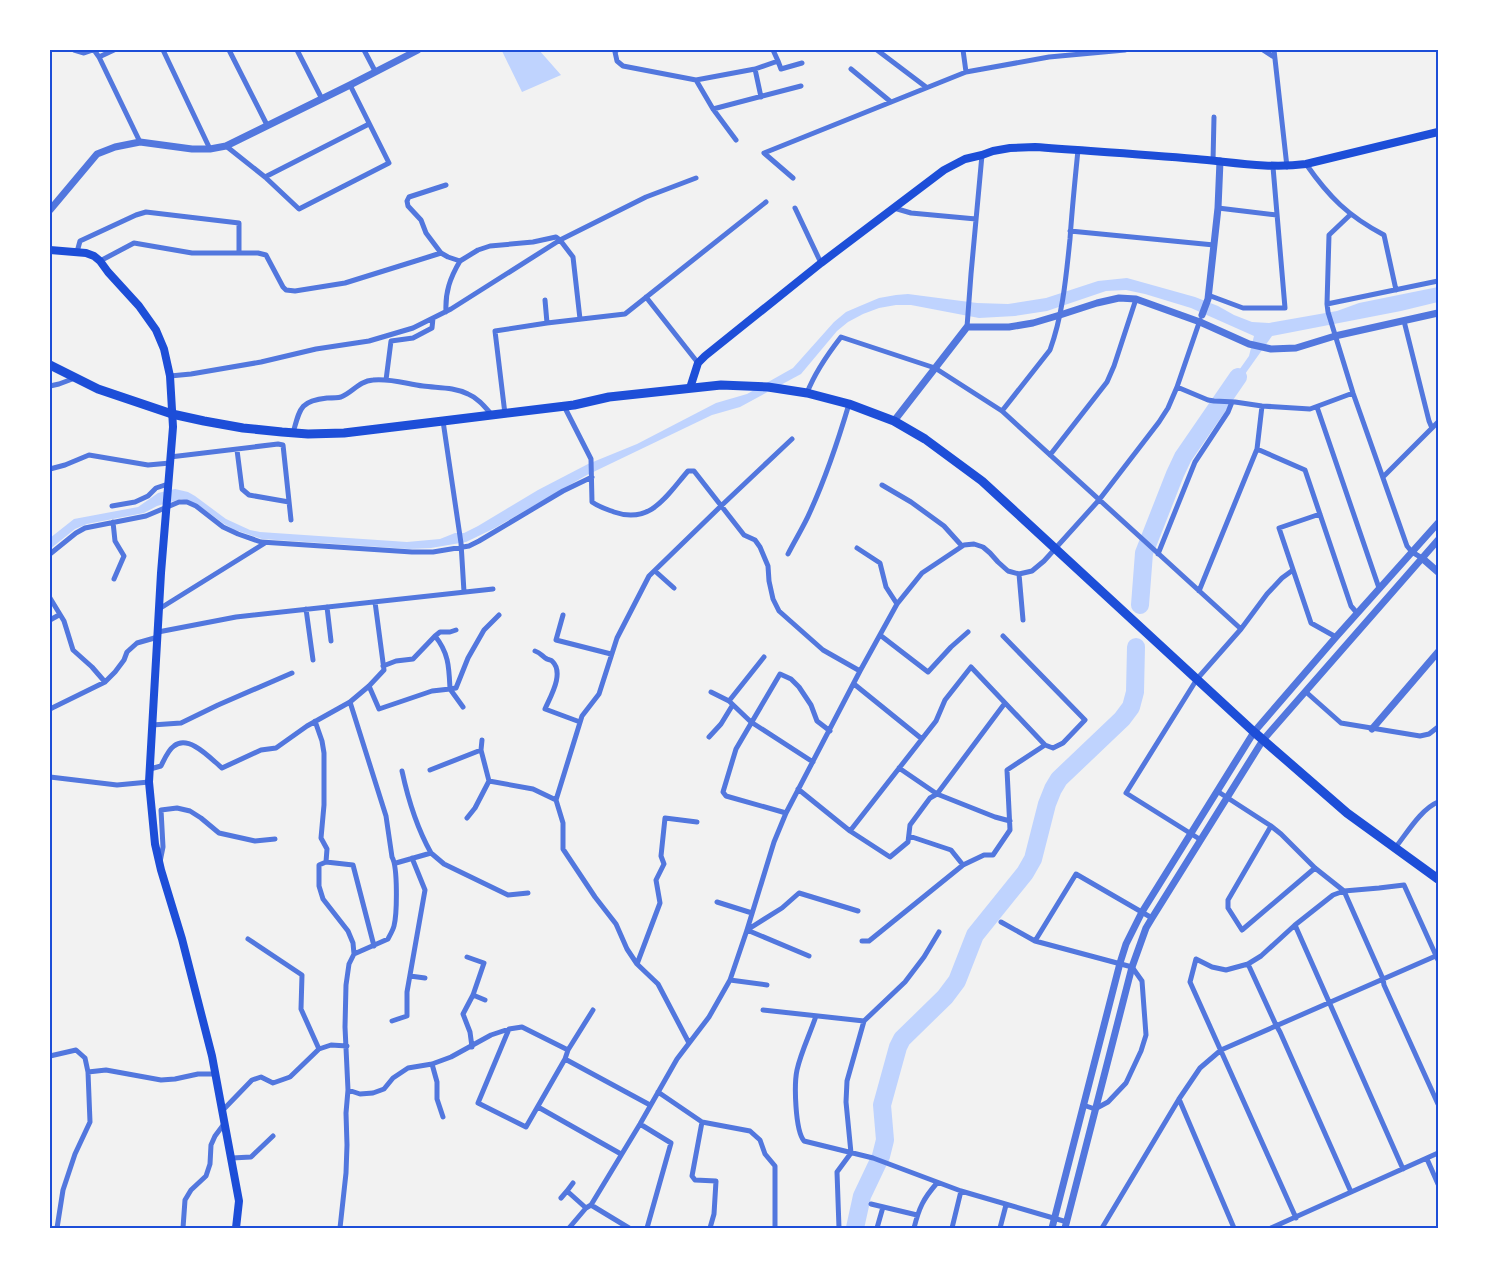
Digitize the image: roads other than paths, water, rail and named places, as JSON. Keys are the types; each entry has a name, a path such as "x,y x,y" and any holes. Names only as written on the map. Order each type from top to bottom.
{"highway":[{"path":"50,365 98,389 172,414 213,423 293,433 344,433 443,422 721,384 786,389 849,404 894,421 925,439 982,481 1263,740 1347,813 1438,879"}],"main road":[{"path":"690,388 698,363 705,356 821,263 944,170 965,159 993,151 1027,147 1287,166 1306,164 1438,132"},
{"path":"50,250 86,253 100,261 140,306 156,330 164,349 170,376 173,427 149,782 151,814 159,863 182,939 215,1074 239,1201 236,1228"}],"street":[{"path":"74,50 84,53 94,50 140,142"},
{"path":"99,57 114,50"},
{"path":"163,50 210,149"},
{"path":"229,50 267,125"},
{"path":"297,50 322,99"},
{"path":"364,50 375,71"},
{"path":"50,210 97,154 114,147 140,142 192,149 226,146 418,50"},
{"path":"617,50 615,52 617,61 623,66 696,80 754,69 778,61"},
{"path":"773,50 781,69 802,63"},
{"path":"880,50 926,87"},
{"path":"963,50 966,72"},
{"path":"793,178 764,153 966,72 1049,57 1125,50"},
{"path":"1263,50 1274,57"},
{"path":"1274,50 1287,166"},
{"path":"754,69 761,97"},
{"path":"851,69 891,102"},
{"path":"696,80 713,109 736,140"},
{"path":"226,146 265,177 298,209 389,163 350,85"},
{"path":"713,109 801,86"},
{"path":"569,1228 588,1207 677,1059 709,1017 730,980 774,842 786,813 897,604 921,573 962,546 974,544 983,548 1008,572 1019,574 1032,571 1056,549 1099,500 1168,408 1208,297 1218,208 1214,117"},
{"path":"265,177 369,124"},
{"path":"1002,411 1050,350 1061,313 1078,150"},
{"path":"894,421 967,327 982,155"},
{"path":"1306,164 1320,183 1350,215 1384,235 1396,290"},
{"path":"1208,297 1243,308 1285,308 1273,166"},
{"path":"170,376 261,362 316,349 369,341 413,328 446,312 560,240 646,197 696,178"},
{"path":"446,185 409,197 406,201 441,252 460,261"},
{"path":"505,414 495,331 625,314 766,202"},
{"path":"795,208 821,263"},
{"path":"894,208 920,214 976,219"},
{"path":"1218,208 1277,215"},
{"path":"77,252 80,241 146,212 239,223 239,253"},
{"path":"1350,215 1329,235 1328,312 1353,393 1407,546 1438,572"},
{"path":"1070,231 1214,245"},
{"path":"446,312 447,288 460,261 490,246 533,242 556,237 573,257 580,319"},
{"path":"100,261 134,243 192,252 258,253 266,255 286,290 296,291 345,283 441,252"},
{"path":"1327,304 1438,281"},
{"path":"646,297 698,363"},
{"path":"967,327 1009,327 1119,298 1136,299 1201,318 1249,344 1268,349 1296,348 1334,333 1438,313"},
{"path":"1050,455 1107,382 1136,299"},
{"path":"544,300 547,323"},
{"path":"386,380 391,341 413,338 432,328 433,318"},
{"path":"1404,321 1432,428"},
{"path":"807,393 824,358 841,337 935,368 1002,411 1241,629"},
{"path":"50,386 75,378"},
{"path":"293,433 298,412 303,406 312,400 341,396 359,384 372,380 448,388 469,394 492,415"},
{"path":"1177,387 1214,402 1310,409 1353,393"},
{"path":"1156,552 1195,462 1228,412 1230,402"},
{"path":"788,554 821,488 849,404"},
{"path":"564,406 591,459 592,502 598,507 622,515 639,515 651,511 688,471 694,471 744,535 755,540 760,547 768,566 773,599 779,611 823,650 860,671"},
{"path":"1199,591 1257,449 1262,406"},
{"path":"1317,407 1379,588"},
{"path":"443,422 461,545 464,592"},
{"path":"1383,477 1438,422"},
{"path":"282,432 291,520"},
{"path":"689,1043 658,984 637,964 627,949 616,924 563,849 563,824 556,800 582,716 598,694 617,638 649,576 792,440"},
{"path":"50,469 89,455 148,465 283,445"},
{"path":"1257,449 1305,470 1352,606 1357,613"},
{"path":"237,450 242,489 249,495 289,502"},
{"path":"50,554 76,532 85,528 146,516 167,504 178,502 187,502 196,506 223,527 265,543 433,552 479,541 592,476"},
{"path":"882,485 911,502 944,526 962,546"},
{"path":"112,507 135,502 148,496 156,488 168,486"},
{"path":"1320,514 1279,528 1311,623 1336,637"},
{"path":"113,522 115,541 124,556 114,579"},
{"path":"1053,1228 1120,963 1126,944 1142,912 1254,732 1438,523"},
{"path":"816,1016 797,1071 796,1108 800,1136 804,1141 875,1159 961,1191 1055,1218 1066,1225 1132,967 1146,928 1263,740 1438,540"},
{"path":"159,609 265,543"},
{"path":"857,548 880,563 886,587 897,604"},
{"path":"1202,840 1126,793 1197,679 1241,629 1267,594 1293,570"},
{"path":"655,571 674,588"},
{"path":"1019,574 1023,620"},
{"path":"50,709 105,682 124,660 127,652 137,643 158,635 236,617 493,589"},
{"path":"50,598 67,631 73,650 105,682"},
{"path":"150,769 161,766 173,746 182,742 196,746 222,768 261,750 276,748 315,721 350,702 384,670 375,602"},
{"path":"327,607 331,641"},
{"path":"306,609 313,660"},
{"path":"50,620 59,615"},
{"path":"369,686 380,709 432,691 456,688 468,658 484,630 499,615"},
{"path":"563,615 556,640 611,654"},
{"path":"383,666 396,661 413,659 440,632 456,630"},
{"path":"880,635 928,672 951,646 968,632"},
{"path":"435,636 444,647 450,689 463,707"},
{"path":"850,831 936,721 945,700 971,667 1045,745 1053,748 1063,743 1085,720 1003,636"},
{"path":"535,651 541,652 557,670 556,683 545,709 580,722"},
{"path":"1372,729 1438,652"},
{"path":"709,737 721,724 730,704 764,657"},
{"path":"153,725 181,723 292,673"},
{"path":"786,813 726,796 723,792 736,749 780,674 799,687 817,721 830,731"},
{"path":"854,684 922,739"},
{"path":"711,692 751,722 813,762"},
{"path":"1306,692 1341,723 1420,736 1438,729"},
{"path":"350,702 386,816 392,857 396,863 395,924 388,939 354,954"},
{"path":"798,789 850,831 890,857 908,842 910,825 930,798 937,794 1005,703"},
{"path":"315,721 324,753 324,805 321,838 327,849 326,862"},
{"path":"467,818 489,781 481,750 482,740"},
{"path":"862,940 869,940 963,865 984,855 993,855 1010,830 1007,770 1045,745"},
{"path":"429,770 481,750"},
{"path":"898,768 937,794 1010,821"},
{"path":"402,771 423,839 431,853 444,864 508,895 528,893"},
{"path":"50,777 117,785 149,782"},
{"path":"489,781 533,789 556,800"},
{"path":"1217,791 1271,826 1315,868 1344,891 1438,1104"},
{"path":"1395,848 1424,811 1438,802"},
{"path":"159,863 164,847 161,810 177,808 189,811 219,833 255,841 275,839"},
{"path":"637,964 660,903 656,880 664,864 661,856 665,818 697,822"},
{"path":"1271,826 1228,900 1228,908 1242,930 1315,868"},
{"path":"909,836 951,850 963,865"},
{"path":"396,863 431,853"},
{"path":"392,1021 407,1016 407,992 425,890 412,858"},
{"path":"340,1228 346,1173 348,1090 346,985 349,964 354,954 353,943 348,931 323,899 319,886 319,865 326,862 353,865 374,946"},
{"path":"1035,941 1076,874 1152,918"},
{"path":"1102,1228 1179,1099 1200,1068 1221,1050 1438,957 1404,885 1344,891 1333,895 1248,964 1226,970 1212,967 1196,959 1190,982 1221,1050 1296,1218"},
{"path":"747,930 782,908 800,893 858,911"},
{"path":"717,902 752,913"},
{"path":"1001,922 1035,941 1132,967 1142,981 1146,1035 1126,1083 1108,1102 1095,1109 1083,1105"},
{"path":"1295,925 1403,1169"},
{"path":"747,930 809,956"},
{"path":"838,1228 837,1172 851,1153 846,1102 847,1082 864,1021 905,981 924,957 939,932"},
{"path":"248,939 302,975 301,1009 319,1049"},
{"path":"467,957 484,963 464,1014 472,1047"},
{"path":"1248,964 1351,1192"},
{"path":"410,976 425,978"},
{"path":"730,980 767,985"},
{"path":"473,995 485,1000"},
{"path":"510,1029 478,1103 526,1127 568,1050 593,1010"},
{"path":"763,1010 864,1021"},
{"path":"348,1090 360,1094 374,1093 384,1089 393,1078 408,1068 432,1064 451,1057 491,1035 510,1029 522,1027 568,1050"},
{"path":"222,1112 252,1080 261,1077 273,1083 290,1077 319,1049 331,1045 347,1046"},
{"path":"50,1056 76,1050 85,1058 88,1072 90,1122 75,1154 63,1190 57,1228"},
{"path":"565,1059 650,1105"},
{"path":"432,1064 437,1082 437,1099 443,1117"},
{"path":"88,1072 106,1070 161,1080 198,1074 215,1074"},
{"path":"658,1092 702,1122 750,1131 760,1140 765,1154 775,1166 775,1228"},
{"path":"1179,1099 1234,1228"},
{"path":"538,1107 621,1154"},
{"path":"702,1122 692,1176 695,1180 716,1181 714,1214 710,1228"},
{"path":"183,1228 185,1200 191,1190 206,1176 210,1164 211,1145 224,1124"},
{"path":"640,1124 671,1143 647,1228"},
{"path":"232,1158 251,1157 273,1136"},
{"path":"1271,1228 1438,1153"},
{"path":"1427,1159 1438,1185"},
{"path":"561,1198 573,1183"},
{"path":"914,1228 924,1198 937,1183"},
{"path":"567,1191 588,1207 629,1228"},
{"path":"952,1228 961,1191"},
{"path":"871,1204 917,1215"},
{"path":"1000,1228 1006,1205"},
{"path":"877,1228 883,1207"}],"water":[{"path":"539,50 561,75 522,92 502,51"},
{"path":"1127,278 1195,297 1252,322 1269,323 1337,311 1359,303 1438,287 1438,302 1272,336 1228,398 1220,397 1249,356 1254,336 1191,308 1145,294 1126,290 1106,291 1047,311 979,318 911,305 879,308 848,322 837,331 801,374 740,407 712,415 587,475 495,528 466,542 409,549 262,539 235,530 197,504 181,499 157,506 144,513 87,524 75,529 50,549 50,538 74,519 138,507 158,493 175,489 195,496 226,519 260,532 407,542 440,539 455,533 464,533 588,464 637,444 716,403 747,394 793,368 834,322 846,312 879,298 908,294 977,303 1008,304 1046,298 1098,281"}],"waterway":[{"path":"1140,605 1144,553 1175,474 1183,457 1238,377"},
{"path":"855,1228 862,1196 881,1156 885,1140 882,1105 898,1047 902,1039 945,997 957,981 975,935 1025,873 1033,859 1047,804 1059,779 1122,719 1131,707 1135,692 1136,647"}]}
